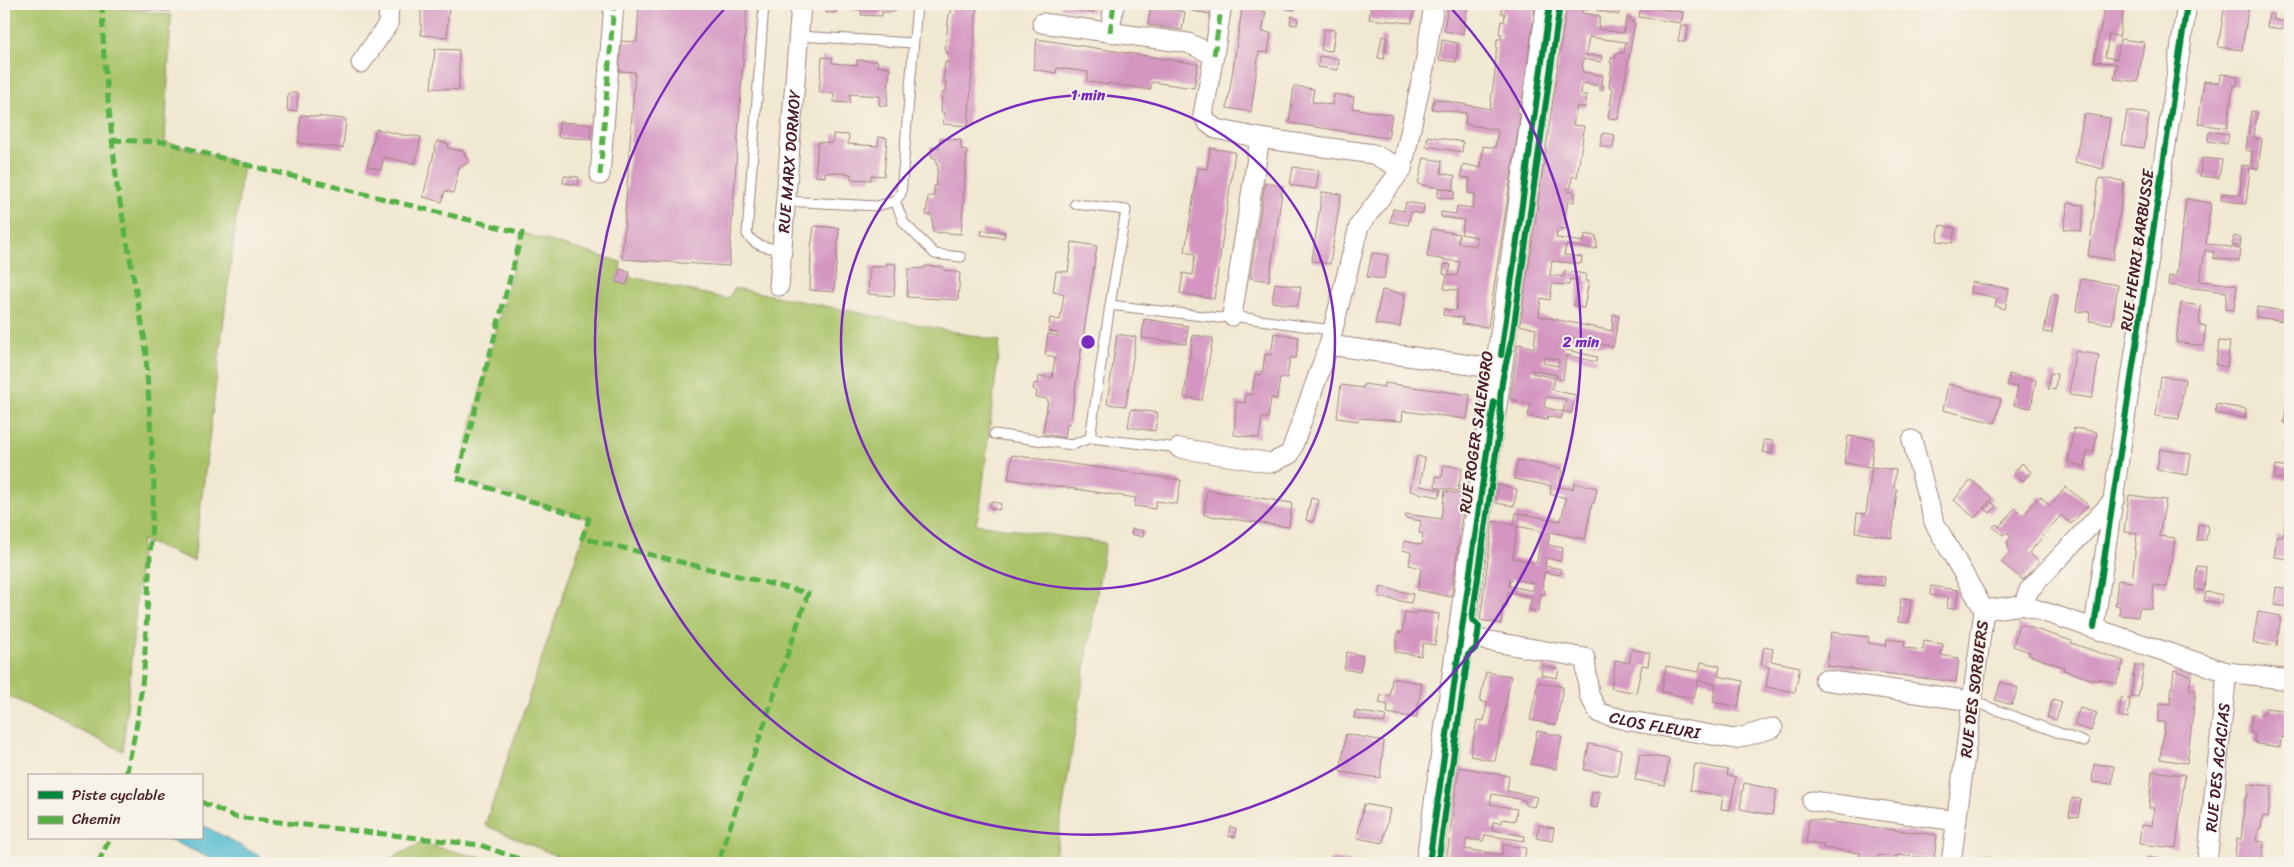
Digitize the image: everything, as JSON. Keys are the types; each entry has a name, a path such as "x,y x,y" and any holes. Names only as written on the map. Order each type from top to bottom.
{"street":[{"path":"361,63 388,24 389,4"},
{"path":"600,175 614,4"},
{"name":"RUE MARX DORMOY","path":"780,286 802,4"},
{"path":"1110,32 1114,4"},
{"path":"1222,4 1203,115 1208,123 1216,129 1260,138 1373,154 1402,169"},
{"path":"1179,448 1271,463 1290,454 1330,338 1359,226 1402,169 1425,64 1434,4"},
{"name":"RUE ROGER SALENGRO","path":"1429,863 1550,4"},
{"name":"RUE HENRI BARBUSSE","path":"2094,627 2115,499 2187,4"},
{"path":"1042,23 1188,43 1214,55"},
{"path":"1232,316 1260,138"},
{"path":"1330,338 1499,369"},
{"name":"RUE DES SORBIERS","path":"1912,440 1934,522 1984,610 1951,863"},
{"path":"2023,604 2029,590 2115,499"},
{"path":"1984,610 2023,604 2227,672 2290,680"},
{"name":"CLOS FLEURI","path":"1461,636 1585,658 1589,695 1599,713 1630,721 1735,740 1772,728"},
{"name":"RUE DES ACACIAS","path":"2207,863 2227,672"},
{"path":"1824,680 1972,700"},
{"path":"1812,801 1957,821"}],"lane":[{"path":"764,4 746,234 750,240 761,247 782,249"},
{"path":"786,201 877,206 895,201 901,194 917,4"},
{"path":"799,36 914,43"},
{"path":"895,201 904,223 935,254 961,256"},
{"path":"1075,204 1126,210 1090,438"},
{"path":"1110,305 1219,318 1232,316 1330,338"},
{"path":"994,434 1072,445 1090,438 1179,448"},
{"path":"1972,700 2084,742"}],"green space":[{"path":"7,4 92,4 171,15 165,142 243,164 194,561 142,540 123,751 4,694 4,27"},
{"path":"522,233 621,262 619,274 727,299 735,288 1000,341 980,508 976,524 1105,543 1054,863 573,863 485,825 589,519 457,479"},
{"path":"421,843 502,863 382,863"}],"water":[{"path":"202,825 272,863 221,863 170,840 202,840"}],"building":[{"path":"109,4 171,4 170,11 109,6"},
{"path":"421,4 449,4 447,37 421,35"},
{"path":"639,4 747,4 729,266 622,259 635,72 619,71 621,41 637,42"},
{"path":"826,4 896,4 895,12 882,12 882,16 861,15 862,10 836,8 836,13 826,13"},
{"path":"952,4 977,4 968,126 943,124 944,112 941,112 942,93 945,93 946,82 943,82 945,62 948,63 948,52 945,52 949,13 951,13"},
{"path":"1061,4 1095,4 1094,13 1061,8"},
{"path":"1193,4 1211,4 1210,14 1192,11"},
{"path":"1285,4 1295,4 1294,10 1284,8"},
{"path":"1371,4 1415,4 1412,23 1369,19"},
{"path":"1448,4 1468,4 1463,34 1444,31"},
{"path":"1502,4 1519,4 1535,9 1522,102 1519,101 1517,113 1520,114 1519,124 1488,327 1462,324 1463,318 1443,315 1444,309 1456,311 1458,290 1444,289 1447,275 1443,274 1444,264 1451,265 1449,275 1457,276 1460,262 1427,257 1432,229 1459,234 1458,243 1476,246 1477,237 1461,234 1464,220 1441,217 1441,212 1456,214 1457,206 1472,208 1475,194 1468,193 1470,178 1461,177 1463,164 1481,168 1483,146 1495,148 1498,130 1465,124 1466,113 1432,109 1434,99 1490,109 1497,39 1501,39 1502,34 1499,34 1501,21 1504,22 1505,13 1501,13"},
{"path":"1567,4 1590,4 1589,10 1583,9 1582,13 1600,16 1598,29 1623,33 1627,18 1631,18 1631,22 1635,23 1618,119 1608,118 1613,88 1609,87 1612,63 1610,63 1612,57 1616,57 1617,53 1624,53 1626,42 1589,37 1586,55 1602,56 1601,62 1583,59 1582,72 1603,75 1602,86 1604,86 1603,90 1600,90 1600,86 1582,83 1581,95 1587,95 1585,108 1577,106 1573,125 1584,126 1584,130 1577,177 1572,176 1571,188 1568,188 1567,191 1575,192 1574,202 1568,201 1564,225 1566,225 1566,229 1561,228 1561,231 1557,231 1556,238 1584,242 1585,234 1596,236 1597,243 1596,249 1566,245 1564,255 1582,257 1581,264 1552,261 1550,275 1564,277 1565,271 1586,274 1585,281 1589,281 1584,308 1574,306 1579,280 1570,279 1569,285 1552,284 1550,300 1541,298 1539,316 1612,331 1613,314 1619,316 1613,347 1566,336 1563,349 1597,357 1596,362 1566,355 1563,380 1557,378 1557,375 1532,370 1532,373 1555,378 1552,390 1576,395 1571,413 1563,411 1566,399 1546,397 1544,407 1563,412 1561,419 1548,416 1547,420 1528,416 1531,404 1510,399 1518,344 1534,348 1536,329 1520,325","holes":["1544,357 1559,360 1558,366 1543,363"]},
{"path":"1590,4 1621,6 1618,15 1596,10 1596,6"},
{"path":"2098,4 2124,4 2119,37 2109,34 2105,57 2117,59 2120,39 2144,42 2138,82 2114,79 2117,64 2094,61 2105,7 2097,6"},
{"path":"2225,4 2249,4 2242,50 2218,47"},
{"path":"2254,4 2270,4 2270,8 2254,6"},
{"path":"1151,6 1185,12 1182,30 1148,25"},
{"path":"1641,6 1683,12 1681,23 1639,17"},
{"path":"1242,9 1266,12 1262,32 1271,33 1268,53 1259,52 1251,112 1227,108"},
{"path":"2269,14 2274,14 2274,20 2290,22 2290,30 2267,27"},
{"path":"1291,16 1298,18 1297,25 1290,24"},
{"path":"1681,25 1689,26 1685,42 1678,41"},
{"path":"1324,29 1335,30 1332,51 1321,50"},
{"path":"1382,36 1387,37 1384,59 1378,58"},
{"path":"1037,39 1198,64 1194,88 1152,82 1150,90 1087,81 1088,72 1057,68 1056,73 1033,69"},
{"path":"1442,40 1458,43 1456,62 1439,60"},
{"path":"435,49 459,50 459,90 431,88"},
{"path":"1319,56 1339,59 1338,70 1318,67"},
{"path":"822,57 832,58 832,63 857,65 857,60 878,61 877,66 890,67 887,106 879,105 880,96 850,94 850,103 834,102 834,93 819,92"},
{"path":"2221,74 2238,76 2237,86 2233,85 2227,128 2198,124 2204,81 2220,83"},
{"path":"1294,86 1314,89 1312,102 1332,105 1334,94 1354,97 1352,108 1392,115 1388,138 1289,123"},
{"path":"288,93 298,93 297,111 287,111"},
{"path":"2127,111 2149,114 2144,148 2122,145"},
{"path":"2251,111 2257,112 2254,138 2262,139 2258,169 2250,168 2246,204 2221,200 2222,193 2240,195 2242,165 2251,166 2252,151 2246,150"},
{"path":"2084,114 2110,118 2103,169 2075,162"},
{"path":"301,115 346,119 343,148 298,143"},
{"path":"559,122 591,124 590,139 558,137"},
{"path":"376,129 421,137 415,164 384,157 381,170 367,166"},
{"path":"2209,132 2229,134 2227,144 2208,141"},
{"path":"1603,133 1615,135 1613,148 1600,146"},
{"path":"833,134 849,135 848,144 878,146 879,137 887,138 884,176 871,175 871,180 851,179 851,174 825,172 825,177 815,176 818,142 833,143"},
{"path":"1428,136 1463,142 1462,152 1426,146"},
{"path":"940,138 961,140 961,149 967,150 961,234 933,232 932,215 926,215 928,196 934,196 938,165 936,165 936,158 931,157 931,147 939,148"},
{"path":"437,141 449,144 447,148 463,151 469,162 459,168 453,193 445,191 442,202 423,197"},
{"path":"1210,148 1235,152 1214,299 1180,293 1183,273 1192,275 1195,254 1185,252 1198,168 1207,169"},
{"path":"1424,158 1442,161 1441,173 1455,176 1453,190 1418,184"},
{"path":"2202,158 2222,160 2219,178 2200,176"},
{"path":"1293,167 1319,171 1316,189 1290,185"},
{"path":"564,176 579,177 578,185 563,183"},
{"path":"2099,178 2124,181 2113,260 2088,256"},
{"path":"1265,183 1283,186 1269,281 1250,278"},
{"path":"1439,188 1455,191 1453,199 1437,197"},
{"path":"1322,192 1341,194 1330,264 1312,261"},
{"path":"2186,199 2211,203 2206,243 2241,249 2239,261 2213,258 2214,252 2205,250 2200,281 2237,285 2234,310 2225,309 2227,292 2168,285 2169,276 2176,277"},
{"path":"1406,202 1424,205 1423,214 1411,212 1408,225 1390,222 1393,209 1404,211"},
{"path":"2068,203 2084,205 2081,231 2064,229"},
{"path":"1940,225 1955,228 1953,243 1937,241"},
{"path":"814,226 839,228 834,292 810,290 811,248"},
{"path":"982,230 1005,232 1004,238 981,235"},
{"path":"2234,236 2241,238 2240,247 2232,245"},
{"path":"1072,242 1097,246 1070,424 1067,423 1065,438 1043,434 1048,399 1036,397 1037,391 1033,389 1034,384 1038,383 1039,376 1052,378 1055,357 1045,355 1048,334 1058,336 1058,333 1048,331 1050,318 1060,320 1064,294 1053,292 1056,271 1068,272"},
{"path":"1372,253 1388,255 1384,279 1367,277"},
{"path":"887,263 896,264 894,296 868,294 870,267 886,266"},
{"path":"925,266 944,267 944,270 960,273 958,300 907,297 908,269 925,268"},
{"path":"620,269 630,272 627,285 616,282"},
{"path":"2081,279 2118,285 2112,324 2089,321 2090,312 2076,311"},
{"path":"1972,282 2009,289 2005,309 1995,306 1997,298 1970,292"},
{"path":"1275,283 1301,287 1298,306 1272,302"},
{"path":"1382,290 1405,294 1400,327 1375,324"},
{"path":"2051,295 2058,296 2052,333 2044,332"},
{"path":"2181,303 2201,306 2199,325 2206,326 2203,346 2176,342"},
{"path":"2257,307 2290,312 2290,322 2256,317"},
{"path":"1144,319 1188,326 1186,344 1142,338"},
{"path":"1274,333 1299,337 1296,358 1290,358 1287,378 1280,378 1277,399 1271,398 1268,418 1262,418 1259,438 1234,435 1236,402 1245,403 1246,394 1252,395 1255,374 1262,375 1265,354 1271,355"},
{"path":"1117,334 1136,337 1126,406 1107,404"},
{"path":"1193,335 1213,338 1202,400 1184,397"},
{"path":"2219,341 2230,342 2227,367 2216,365"},
{"path":"2075,351 2099,355 2092,398 2069,395"},
{"path":"2050,373 2057,374 2055,390 2048,389"},
{"path":"2009,374 2036,380 2031,408 2014,405 2018,387 2007,385"},
{"path":"2161,376 2185,379 2179,419 2156,416"},
{"path":"1385,383 1470,395 1467,419 1403,411 1402,421 1359,418 1358,421 1337,418 1341,385 1363,388 1364,384 1384,387"},
{"path":"1948,384 2001,399 1995,423 1943,410"},
{"path":"2216,404 2246,409 2245,418 2215,413"},
{"path":"2286,408 2290,409 2290,424 2284,423"},
{"path":"1131,409 1158,413 1155,431 1128,427"},
{"path":"2074,428 2097,432 2094,452 2087,451 2085,467 2068,462"},
{"path":"2290,430 2290,454 2286,453"},
{"path":"1848,436 1874,439 1871,467 1844,463"},
{"path":"1764,440 1773,441 1772,454 1763,452"},
{"path":"2160,449 2191,454 2188,475 2157,470"},
{"path":"1012,455 1181,480 1177,504 1156,501 1155,509 1134,506 1136,498 1008,479"},
{"path":"1417,456 1425,458 1420,486 1441,490 1439,497 1410,491"},
{"path":"1518,460 1562,469 1559,487 1573,489 1574,483 1597,488 1585,539 1550,532 1548,545 1563,548 1560,561 1546,558 1545,566 1561,569 1560,575 1544,572 1542,590 1545,590 1544,594 1541,594 1538,612 1529,610 1532,597 1508,592 1506,606 1503,605 1501,624 1480,620 1493,521 1514,525 1516,513 1561,521 1566,498 1550,494 1551,486 1514,479","holes":["1517,526 1541,531 1537,563 1513,558","1510,579 1534,583 1533,591 1509,586"]},
{"path":"2022,463 2031,472 2023,481 2014,473"},
{"path":"1444,465 1462,468 1458,491 1435,487 1436,476 1442,477"},
{"path":"2276,466 2290,468 2290,480 2274,478"},
{"path":"1872,467 1896,470 1894,488 1897,489 1892,538 1855,532 1857,513 1866,514"},
{"path":"1971,480 1992,498 1975,518 1954,500"},
{"path":"1498,485 1517,489 1514,506 1496,503"},
{"path":"2066,487 2088,505 2071,524 2061,515 2029,553 2039,561 2023,580 2001,562 2010,552 2007,542 2011,537 2006,532 2003,535 1993,527 1996,524 1999,527 2015,508 2023,516 2040,496 2050,506"},
{"path":"1207,490 1292,503 1289,527 1204,515"},
{"path":"1445,491 1465,495 1451,597 1418,590 1421,568 1409,565 1411,552 1403,550 1404,541 1422,545 1423,534 1419,533 1421,521 1405,518 1406,514 1441,519"},
{"path":"2129,495 2166,500 2159,536 2175,538 2167,587 2154,585 2152,609 2139,608 2138,617 2119,615 2120,606 2115,605 2118,580 2132,582 2137,533 2124,532"},
{"path":"1311,498 1319,500 1313,522 1306,520"},
{"path":"991,501 1001,504 999,510 990,508"},
{"path":"1991,502 1996,506 1990,513 1985,509"},
{"path":"2288,503 2290,503 2290,559 2274,557 2277,535 2283,536"},
{"path":"2198,524 2208,525 2206,540 2197,540"},
{"path":"1132,529 1144,531 1143,537 1131,534"},
{"path":"2197,566 2206,567 2204,591 2195,590"},
{"path":"1858,574 1885,577 1884,586 1857,583"},
{"path":"1931,586 1958,590 1956,609 1947,608 1948,597 1930,595"},
{"path":"1381,587 1413,594 1411,603 1379,597"},
{"path":"2276,587 2290,589 2290,607 2274,605"},
{"path":"2206,592 2223,595 2221,603 2204,601"},
{"path":"1901,598 1911,599 1908,623 1898,622"},
{"path":"1416,611 1439,614 1435,645 1423,643 1421,656 1395,652 1398,632 1402,633 1405,612 1416,614"},
{"path":"2258,612 2281,616 2277,646 2253,643"},
{"path":"2019,624 2072,641 2071,643 2124,661 2116,684 2099,678 2098,681 2063,670 2064,667 2028,655 2030,652 2013,646"},
{"path":"1831,632 1869,637 1868,643 1886,646 1887,639 1905,641 1904,648 1923,650 1924,641 1943,644 1941,655 1959,658 1956,682 1827,666"},
{"path":"1764,647 1773,649 1771,661 1800,667 1795,692 1766,687 1769,667 1761,665"},
{"path":"1632,649 1650,653 1648,666 1642,665 1636,693 1611,688 1616,660 1629,663"},
{"path":"1347,652 1363,656 1360,672 1344,669"},
{"path":"1701,662 1720,666 1718,676 1743,681 1738,707 1713,702 1716,684 1698,680 1694,698 1661,692 1666,666 1699,672"},
{"path":"2135,665 2144,666 2138,697 2131,696"},
{"path":"1543,666 1559,669 1557,678 1541,675"},
{"path":"2174,670 2191,676 2189,689 2196,690 2187,763 2160,759 2165,722 2158,722 2160,703 2170,704"},
{"path":"1486,672 1511,676 1495,761 1470,756 1477,720 1484,721 1487,703 1480,701"},
{"path":"1392,678 1422,683 1416,718 1387,713 1388,705 1379,703 1381,695 1390,696"},
{"path":"1538,682 1563,687 1556,725 1530,720"},
{"path":"2001,682 2018,688 2012,705 1995,700"},
{"path":"2121,698 2130,699 2128,718 2119,716"},
{"path":"2053,699 2062,702 2056,720 2047,717"},
{"path":"2080,708 2097,713 2091,731 2074,725"},
{"path":"2265,708 2290,711 2290,739 2281,737 2280,747 2257,744 2254,741 2255,734 2250,733 2252,714 2264,715"},
{"path":"1355,711 1386,716 1384,723 1354,718"},
{"path":"1537,731 1562,736 1556,769 1531,764"},
{"path":"1346,734 1384,741 1380,778 1340,772"},
{"path":"1589,744 1621,750 1617,776 1584,770"},
{"path":"1640,754 1669,759 1665,785 1635,780"},
{"path":"1695,764 1728,770 1727,775 1736,777 1730,810 1721,809 1723,796 1690,790"},
{"path":"2094,764 2114,766 2112,784 2092,782"},
{"path":"1459,767 1509,776 1507,791 1537,797 1534,807 1525,805 1525,800 1492,794 1490,804 1517,809 1515,821 1502,819 1502,823 1493,822 1492,830 1525,836 1524,841 1485,835 1483,841 1467,839 1465,849 1502,855 1503,845 1526,848 1524,863 1446,863"},
{"path":"2152,771 2185,775 2176,848 2139,844 2141,825 2152,826 2154,808 2149,808"},
{"path":"1744,783 1777,790 1772,815 1740,809"},
{"path":"2249,784 2272,786 2268,817 2263,816 2257,841 2264,842 2262,863 2234,863 2237,838 2241,839 2245,798 2247,798"},
{"path":"1592,791 1600,792 1597,808 1590,807"},
{"path":"2072,798 2081,799 2078,817 2069,816"},
{"path":"1364,804 1390,809 1383,843 1357,838"},
{"path":"1809,819 1937,835 1934,859 1878,855 1877,861 1859,859 1860,853 1823,848 1824,845 1806,843"},
{"path":"1539,825 1554,828 1552,841 1536,838"},
{"path":"1230,827 1236,828 1235,837 1228,836"},
{"path":"1983,857 2011,861 2011,863 1983,863"},
{"path":"2147,857 2174,861 2174,863 2146,863"},
{"path":"1330,859 1353,862 1353,863 1330,863"}],"marked path":[{"path":"102,4 104,61 117,186 145,341 154,482 144,669 137,723 126,774"},
{"path":"600,175 614,4"},
{"path":"1110,32 1114,4"},
{"path":"1214,55 1222,4"},
{"path":"112,140 165,142 243,164 522,233 457,478 589,519 582,538 808,593 718,863"},
{"path":"202,802 235,817 480,845 530,863"},
{"path":"98,863 109,840"}],"cycle path":[{"path":"1501,355 1550,4"},
{"path":"1438,863 1468,655 1476,648 1479,626 1472,619 1501,418 1501,388 1512,339 1560,4"},
{"path":"2094,627 2187,4"},
{"path":"1429,863 1494,402"}]}
